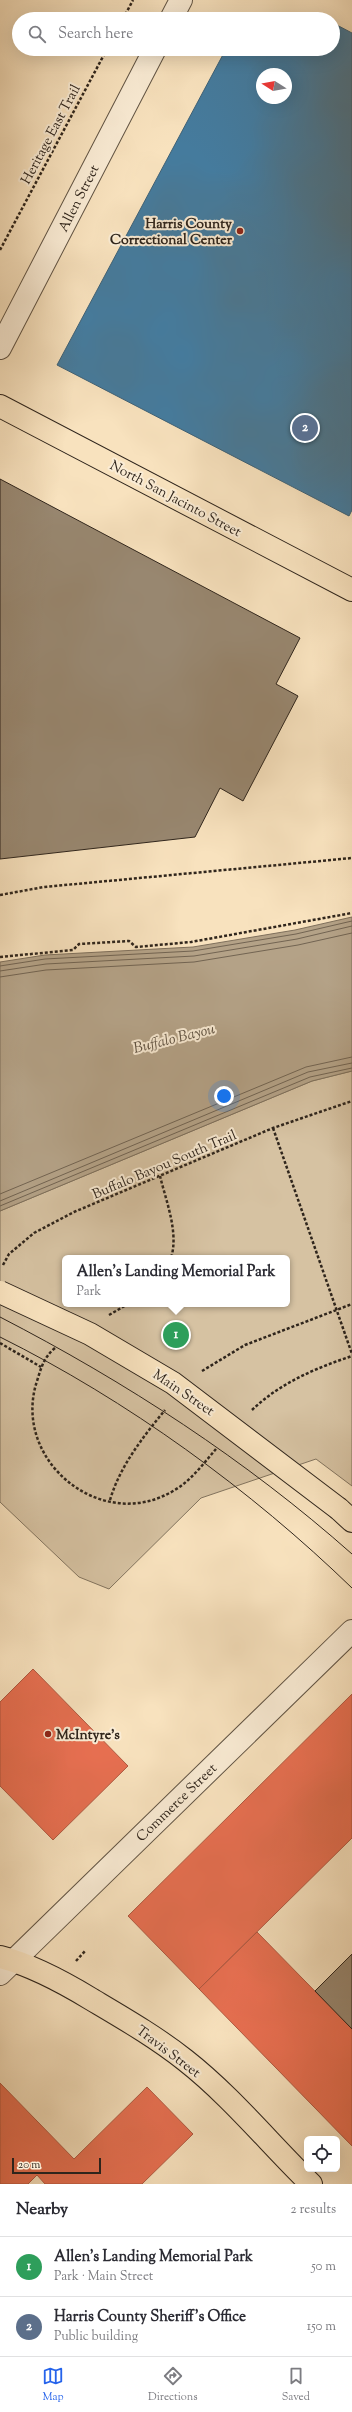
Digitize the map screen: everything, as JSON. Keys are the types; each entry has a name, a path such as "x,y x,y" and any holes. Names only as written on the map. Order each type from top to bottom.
{"main road":[{"name":"North San Jacinto Street","path":"0,406 352,590"},
{"name":"Main Street","path":"0,1292 90,1334 173,1383 348,1519"},
{"name":"Travis Street","path":"5,1964 91,1999 135,2025 186,2061 251,2121 311,2184"}],"street":[{"path":"174,12 180,0"},
{"name":"Allen Street","path":"0,348 151,56"},
{"name":"Commerce Street","path":"5,1964 352,1631"}],"path":[{"path":"127,12 133,0"},
{"name":"Heritage East Trail","path":"0,250 103,56"},
{"path":"0,895 44,887 352,858"},
{"path":"0,957 73,950 79,944 129,941 136,947 191,942 352,913"},
{"name":"Buffalo Bayou South Trail","path":"0,1271 9,1254 34,1233 74,1212 273,1128 352,1101"},
{"path":"249,1413 274,1391 291,1381 352,1355 273,1128"},
{"path":"160,1176 173,1231 174,1245 172,1255"},
{"path":"103,1318 123,1307"},
{"path":"0,1343 41,1367"},
{"path":"60,1344 46,1356 31,1398 35,1432 43,1453 52,1466 60,1475 80,1490 120,1503 135,1504 150,1501 162,1497 185,1483 219,1445"}],"shaded area":[{"path":"352,1071 352,1486 316,1459 201,1498 109,1589 79,1577 0,1502 0,1211 312,1081"}],"water":[{"name":"Buffalo Bayou","path":"352,917 352,1071 312,1081 0,1211 0,962 45,955 193,947 295,930"}],"building: Shops":[{"name":"McIntyre's","path":"33,1669 128,1766 53,1840 0,1786 0,1702"},
{"path":"352,1694 352,1838 199,1989 128,1916"},
{"path":"257,1932 352,2029 352,2146 199,1989"},
{"path":"0,2083 74,2159 147,2087 193,2134 142,2184 45,2184 37,2175 28,2184 0,2184"}],"building: Public":[{"name":"Harris County Correctional Center","path":"340,27 352,33 352,510 349,516 57,365 222,56 340,56"}],"building: Other":[{"path":"0,479 300,638 276,684 298,696 243,801 220,788 195,837 0,859"},
{"path":"352,1954 352,2029 315,1991"}],"tram line":[{"path":"0,1317 93,1368 184,1425 270,1486 312,1519 352,1554"},
{"path":"0,1337 94,1389 141,1418 186,1449 272,1516 352,1588"}],"place":[{"name":"Harris County Correctional Center","path":"240,231"},
{"name":"Harris County Sheriff's Office","path":"305,428"},
{"name":"Allen's Landing Memorial Park","path":"176,1335"},
{"name":"McIntyre's","path":"48,1734"}]}
